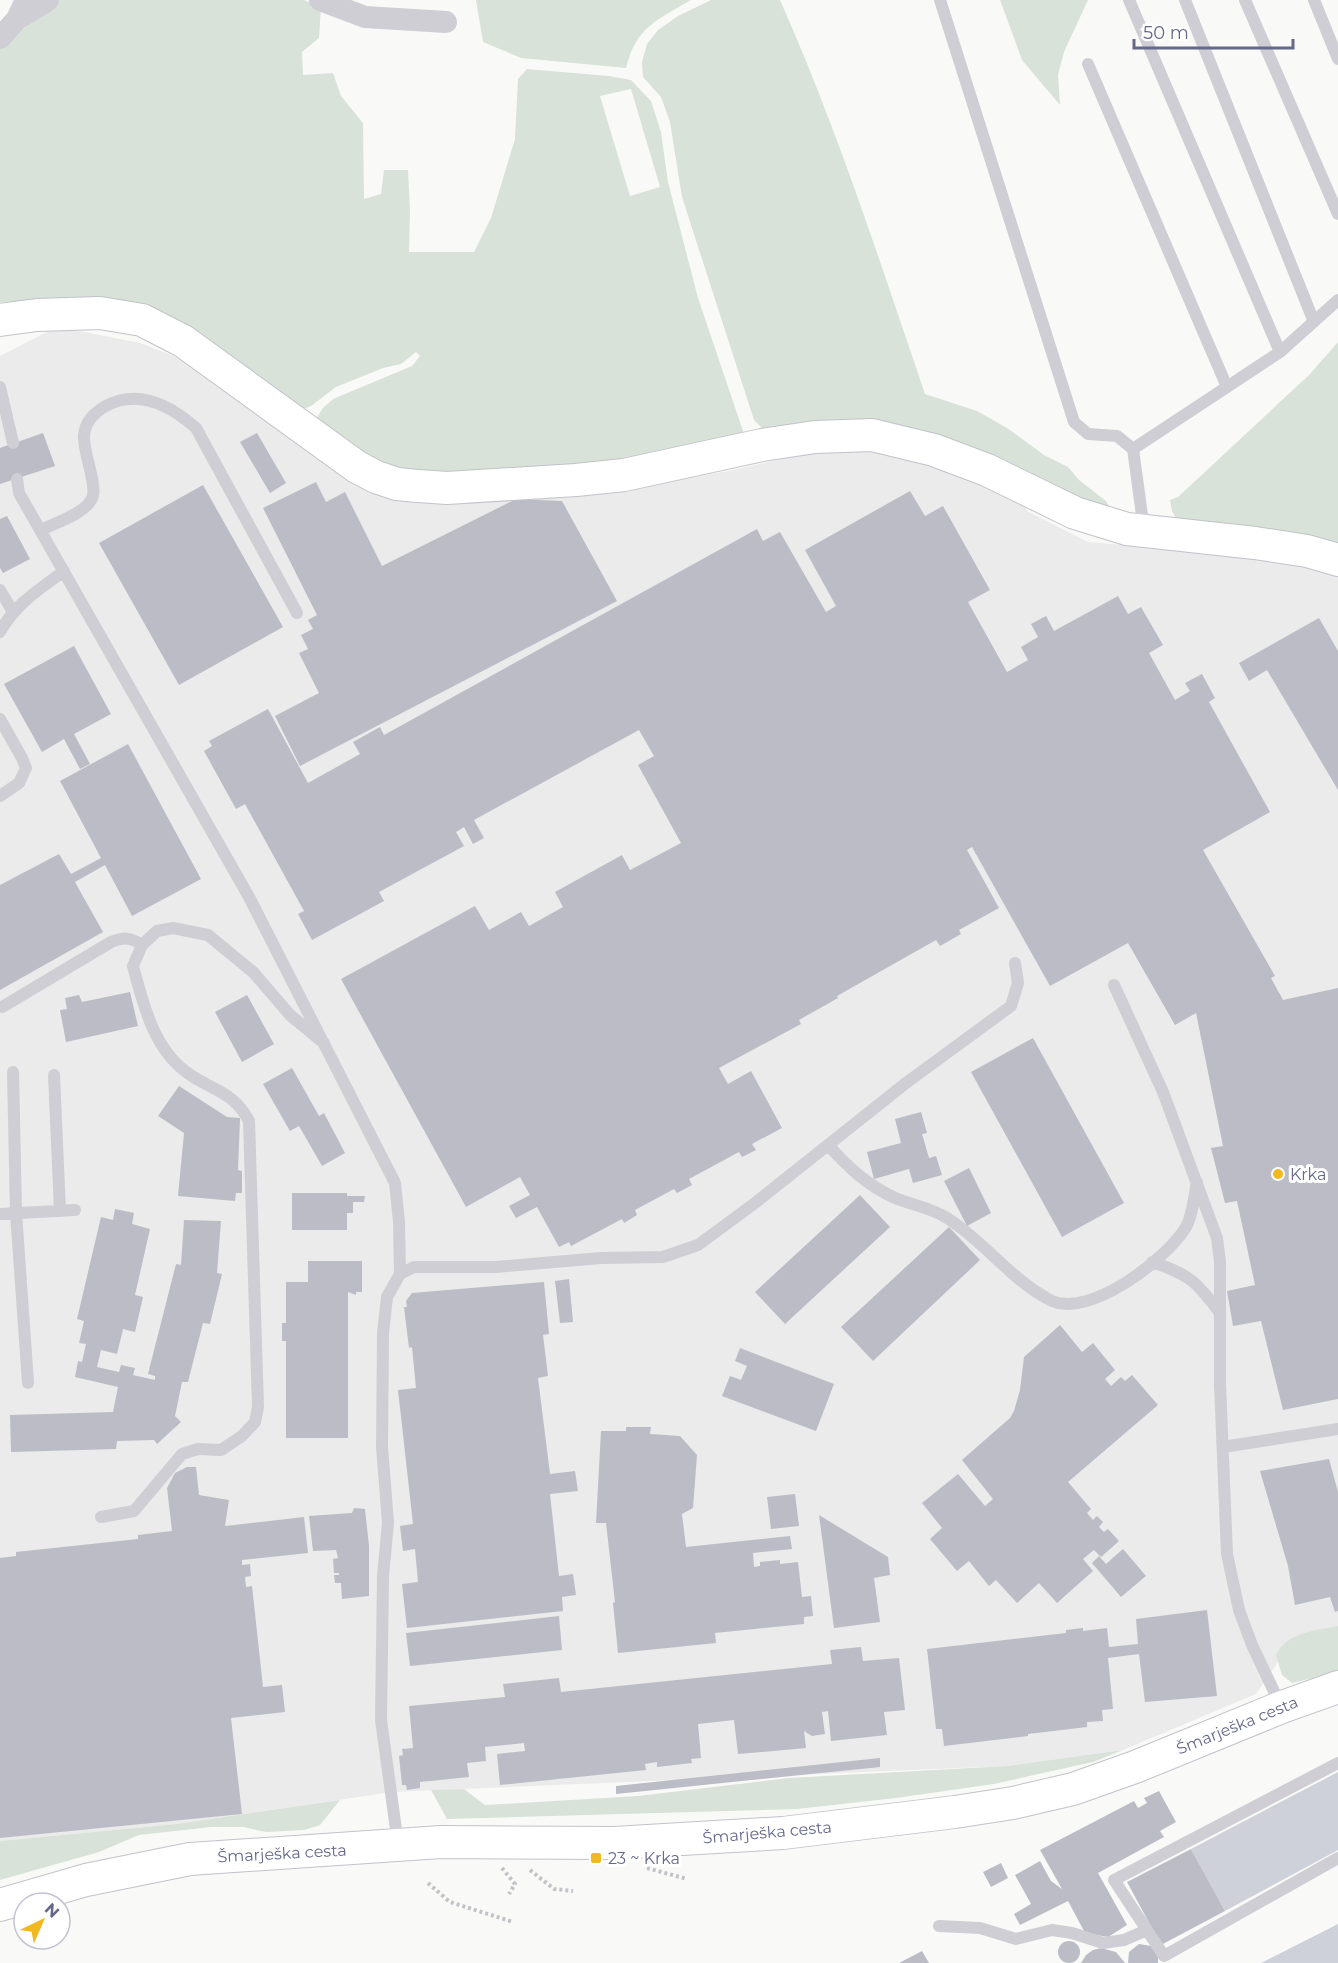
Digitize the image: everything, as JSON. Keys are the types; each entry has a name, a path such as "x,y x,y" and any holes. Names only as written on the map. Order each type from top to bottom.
{"street":[{"path":"0,38 22,9 48,0"},
{"path":"320,0 365,16 446,22"},
{"path":"0,320 37,315 100,313 142,321 183,341 357,467 397,484 447,488 576,480 624,475 762,445 815,437 872,435 934,450 987,470 1076,513 1126,529 1255,543 1307,551 1338,560"},
{"name":"Šmarješka cesta","path":"0,1905 86,1880 190,1859 441,1842 614,1843 783,1833 1013,1803 1073,1789 1135,1767 1282,1707 1338,1687"}],"lane":[{"path":"940,0 1074,422 1088,434 1117,436 1133,449 1145,531"},
{"path":"1128,0 1280,352"},
{"path":"1185,0 1314,322"},
{"path":"1245,0 1338,214"},
{"path":"1314,0 1338,59"},
{"path":"1088,64 1227,387"},
{"path":"1133,449 1280,352 1338,300"},
{"path":"0,387 2,406 13,443"},
{"path":"41,530 87,506 93,494 83,438 86,424 94,413 125,398 143,399 162,405 179,413 196,428 297,614"},
{"path":"16,479 20,493 249,897 395,1183 399,1222 400,1274 387,1298 383,1333 382,1447 388,1523 383,1576 381,1720 398,1846"},
{"path":"0,632 13,612 24,601 64,571"},
{"path":"0,590 13,612"},
{"path":"0,720 26,768 19,783 0,796"},
{"path":"101,1517 134,1511 182,1454 198,1449 221,1450 242,1436 255,1422 258,1407 249,1121 242,1107 219,1090 185,1071 162,1045 151,1026 133,966 142,945 157,931 188,930 208,935 253,972 290,1015 324,1043"},
{"path":"2,1007 111,942 123,937 133,939 142,945"},
{"path":"400,1274 414,1267 496,1267 601,1258 663,1257 698,1245 906,1083 1011,1006 1018,984 1015,963"},
{"path":"1114,984 1163,1092 1217,1238 1220,1262 1227,1554 1239,1610 1252,1645 1282,1707"},
{"path":"12,1072 16,1214 28,1383"},
{"path":"54,1075 60,1211"},
{"path":"828,1145 865,1182 896,1198 945,1217 975,1240 1023,1284 1052,1302 1076,1305 1127,1284 1166,1250 1186,1226 1197,1182"},
{"path":"0,1214 75,1210"},
{"path":"1152,1262 1192,1279 1220,1313"},
{"path":"1223,1447 1338,1429"},
{"path":"1338,1763 1113,1880 1164,1956 1338,1858"},
{"path":"939,1926 980,1928 1016,1939 1052,1930 1072,1933 1103,1943 1124,1940 1147,1930"}],"path":[{"path":"498,1862 515,1884 509,1894"},
{"path":"640,1867 687,1880"},
{"path":"530,1870 554,1889 573,1891"},
{"path":"428,1883 450,1902 513,1922"}],"shaded area":[{"path":"59,0 304,0 321,7 319,38 302,52 303,75 333,73 341,96 363,123 364,199 381,194 384,170 408,170 409,252 474,252 491,218 515,139 518,79 527,69 631,80 651,101 661,132 668,182 698,298 744,434 632,463 399,476 314,423 322,409 333,399 412,366 420,356 416,352 401,364 383,368 336,387 311,406 299,411 189,333 30,301 0,302 0,47","holes":["631,89 660,187 630,196 600,96"]},
{"path":"476,0 691,0 658,19 642,34 630,54 626,68 521,58 483,42"},
{"path":"711,0 780,0 839,146 925,394 977,411 1007,428 1044,455 1068,467 1079,480 1106,501 1109,506 1094,507 1019,470 765,431 754,420 682,197 670,122 661,97 643,77 642,62 647,44 658,30 678,16"},
{"path":"1000,0 1088,0 1064,52 1058,75 1060,105 1022,60"},
{"name":"Krka","path":"74,330 140,343 189,362 309,443 629,487 729,471 834,447 905,454 1023,501 1027,511 1088,542 1262,559 1338,573 1338,1631 1291,1643 1256,1694 1123,1750 1007,1766 392,1792 176,1824 0,1841 0,356 49,331"},
{"path":"1338,342 1338,550 1179,524 1172,511 1170,500 1178,497 1309,375"},
{"path":"1338,1626 1338,1672 1292,1683 1282,1675 1276,1655 1287,1641 1311,1631"},
{"path":"1123,1750 1093,1762 994,1784 797,1809 447,1819 431,1790 464,1789 485,1805 638,1796 789,1778 1007,1766"},
{"path":"1338,1772 1338,1850 1225,1911 1191,1849"},
{"path":"340,1800 320,1825 304,1830 266,1832 243,1827 211,1827 139,1835 99,1852 0,1880 0,1841 176,1824"},
{"path":"1338,1924 1338,1963 1261,1963"}],"building":[{"path":"43,433 55,466 0,484 0,448"},
{"path":"257,433 286,483 270,493 240,442"},
{"path":"316,482 326,502 345,492 382,566 516,499 562,501 617,601 300,766 275,716 319,693 299,653 308,649 301,635 313,629 308,620 317,615 263,508"},
{"path":"203,485 283,627 179,685 99,543"},
{"path":"910,491 925,516 943,506 990,590 968,602 1007,672 1028,660 1021,647 1038,637 1031,624 1046,616 1054,631 1118,596 1128,614 1141,607 1163,645 1149,653 1175,700 1190,691 1185,683 1202,674 1215,698 1209,702 1270,812 1203,850 1275,976 1271,978 1283,1000 1338,988 1338,1399 1283,1410 1261,1321 1233,1326 1227,1291 1255,1285 1237,1201 1225,1203 1211,1148 1223,1146 1196,1013 1175,1025 1128,943 1050,986 972,847 967,850 999,908 959,930 961,934 940,946 936,940 837,996 838,998 799,1020 801,1024 719,1068 728,1084 751,1071 782,1128 752,1144 756,1150 742,1157 739,1152 689,1179 692,1185 677,1193 674,1189 635,1210 637,1215 624,1223 622,1219 571,1246 569,1242 559,1247 537,1207 516,1218 509,1206 530,1195 520,1177 466,1207 341,979 475,906 489,930 521,912 529,926 563,907 555,892 622,855 630,870 681,843 638,765 654,756 639,730 474,820 484,838 473,844 464,827 456,832 464,846 379,892 384,901 312,940 298,914 304,911 245,804 236,809 204,751 212,746 209,741 268,709 308,783 360,754 353,742 380,727 384,735 757,529 763,541 780,532 826,612 836,606 805,550"},
{"path":"7,516 30,559 3,573 0,568 0,519"},
{"path":"1319,618 1338,651 1338,790 1267,670 1249,681 1239,663"},
{"path":"74,646 111,714 74,734 90,764 80,769 64,739 42,752 4,684"},
{"path":"128,744 201,879 132,916 105,865 75,882 103,932 0,990 0,885 59,854 71,874 101,858 60,781"},
{"path":"130,992 138,1026 66,1042 60,1010 67,1009 65,998 79,995 82,1002"},
{"path":"247,995 274,1044 242,1062 215,1012"},
{"path":"1033,1038 1124,1203 1062,1237 971,1072"},
{"path":"292,1068 319,1116 324,1113 345,1153 322,1166 299,1126 290,1131 263,1084"},
{"path":"179,1086 227,1117 240,1118 238,1170 242,1171 242,1193 236,1193 235,1201 178,1196 184,1133 158,1116"},
{"path":"921,1112 927,1133 922,1134 929,1158 936,1156 942,1175 913,1183 909,1169 874,1179 867,1152 901,1143 895,1119"},
{"path":"969,1168 991,1213 967,1226 944,1181"},
{"path":"292,1193 347,1193 347,1196 365,1196 364,1202 353,1202 353,1213 347,1213 347,1230 292,1230"},
{"path":"860,1195 890,1227 785,1324 755,1292"},
{"path":"115,1209 134,1213 132,1224 150,1229 135,1295 143,1297 135,1332 123,1329 117,1354 101,1350 97,1367 119,1372 121,1365 135,1368 133,1375 155,1380 155,1376 148,1374 176,1264 181,1265 184,1220 221,1221 217,1273 222,1274 210,1324 203,1323 188,1382 182,1382 175,1416 181,1422 157,1444 154,1440 117,1441 116,1449 11,1452 10,1415 113,1412 118,1387 75,1377 78,1361 82,1362 86,1344 79,1343 84,1321 77,1319 101,1217 113,1220"},
{"path":"949,1227 980,1260 873,1361 841,1327"},
{"path":"308,1261 362,1261 362,1292 356,1292 356,1295 348,1292 348,1438 286,1438 286,1341 282,1341 282,1323 286,1323 286,1282 308,1282"},
{"path":"569,1279 573,1322 560,1323 555,1281"},
{"path":"544,1282 549,1334 543,1335 548,1376 538,1378 550,1474 575,1471 578,1491 550,1494 559,1576 573,1574 576,1595 562,1597 563,1611 407,1628 402,1584 418,1582 415,1549 403,1551 400,1526 413,1524 398,1390 416,1388 412,1347 409,1348 404,1307 407,1307 406,1301 412,1293"},
{"path":"1060,1325 1082,1352 1093,1343 1115,1370 1105,1379 1111,1386 1121,1377 1125,1381 1132,1375 1158,1405 1068,1482 1091,1509 1087,1513 1093,1520 1097,1516 1103,1522 1099,1527 1104,1532 1108,1529 1119,1541 1101,1557 1094,1550 1083,1559 1093,1571 1057,1603 1039,1583 1017,1603 996,1580 989,1586 969,1561 957,1571 930,1539 942,1528 922,1503 958,1474 985,1506 993,1499 962,1460 1010,1418 1020,1390 1024,1357"},
{"path":"740,1348 834,1384 816,1431 722,1396 730,1376 741,1380 747,1366 735,1361"},
{"path":"626,1427 651,1427 650,1434 680,1436 697,1455 693,1508 682,1514 686,1547 790,1536 792,1549 753,1553 754,1567 760,1566 760,1562 780,1560 780,1564 798,1562 802,1597 811,1596 813,1616 804,1617 804,1624 715,1633 716,1643 618,1653 606,1523 596,1523 601,1431 626,1431"},
{"path":"1329,1459 1338,1492 1338,1611 1335,1612 1330,1597 1295,1605 1288,1566 1260,1471"},
{"path":"187,1467 196,1467 199,1495 229,1500 225,1526 304,1517 308,1553 242,1560 242,1565 250,1564 251,1576 245,1577 246,1587 252,1586 263,1687 282,1685 285,1712 231,1718 242,1814 0,1838 0,1558 16,1556 16,1552 138,1539 138,1535 172,1531 167,1488 175,1473"},
{"path":"795,1494 799,1526 771,1529 767,1497"},
{"path":"354,1508 365,1509 369,1546 369,1596 342,1599 341,1583 335,1583 334,1575 339,1575 339,1573 334,1573 333,1559 338,1558 336,1550 313,1551 309,1516 352,1513"},
{"path":"819,1515 888,1557 890,1575 874,1578 880,1622 834,1628"},
{"path":"1123,1549 1146,1576 1121,1597 1092,1563 1099,1556 1106,1564"},
{"path":"1207,1610 1217,1696 1145,1702 1139,1654 1108,1658 1113,1709 1102,1710 1103,1721 1087,1722 1087,1727 944,1746 942,1729 936,1729 927,1649 1066,1633 1066,1630 1083,1628 1083,1631 1107,1628 1109,1647 1138,1644 1136,1619"},
{"path":"559,1616 562,1650 410,1666 406,1633"},
{"path":"861,1647 863,1661 899,1658 905,1710 884,1712 887,1735 831,1741 828,1711 822,1712 825,1734 812,1736 804,1731 806,1748 738,1754 734,1720 698,1724 701,1758 691,1759 692,1763 657,1767 657,1762 645,1764 646,1770 500,1785 497,1754 525,1751 524,1743 485,1747 486,1761 467,1763 469,1777 420,1782 420,1788 407,1790 406,1785 402,1785 399,1756 403,1755 402,1749 413,1748 409,1706 505,1697 503,1684 559,1678 561,1692 832,1664 830,1650"},
{"path":"880,1758 880,1767 616,1794 616,1786"},
{"path":"1159,1791 1176,1822 1160,1831 1164,1837 1098,1873 1127,1925 1108,1937 1085,1933 1068,1901 1020,1925 1014,1914 1031,1904 1015,1875 1040,1861 1051,1881 1062,1889 1040,1850 1134,1801 1138,1808 1147,1803 1144,1798"},
{"path":"1191,1849 1225,1911 1161,1945 1127,1882"},
{"path":"1001,1863 1008,1878 991,1887 983,1872"},
{"path":"1069,1941 1077,1944 1080,1952 1077,1960 1069,1963 1061,1960 1058,1952 1061,1944"},
{"path":"1139,1944 1151,1946 1158,1957 1158,1963 1128,1963 1129,1952"},
{"path":"1101,1948 1116,1952 1125,1963 1081,1963 1086,1955"},
{"path":"922,1951 929,1963 899,1963"}],"place":[{"name":"Krka","path":"1278,1174"},
{"name":"23 ~ Krka","path":"596,1858"}]}
